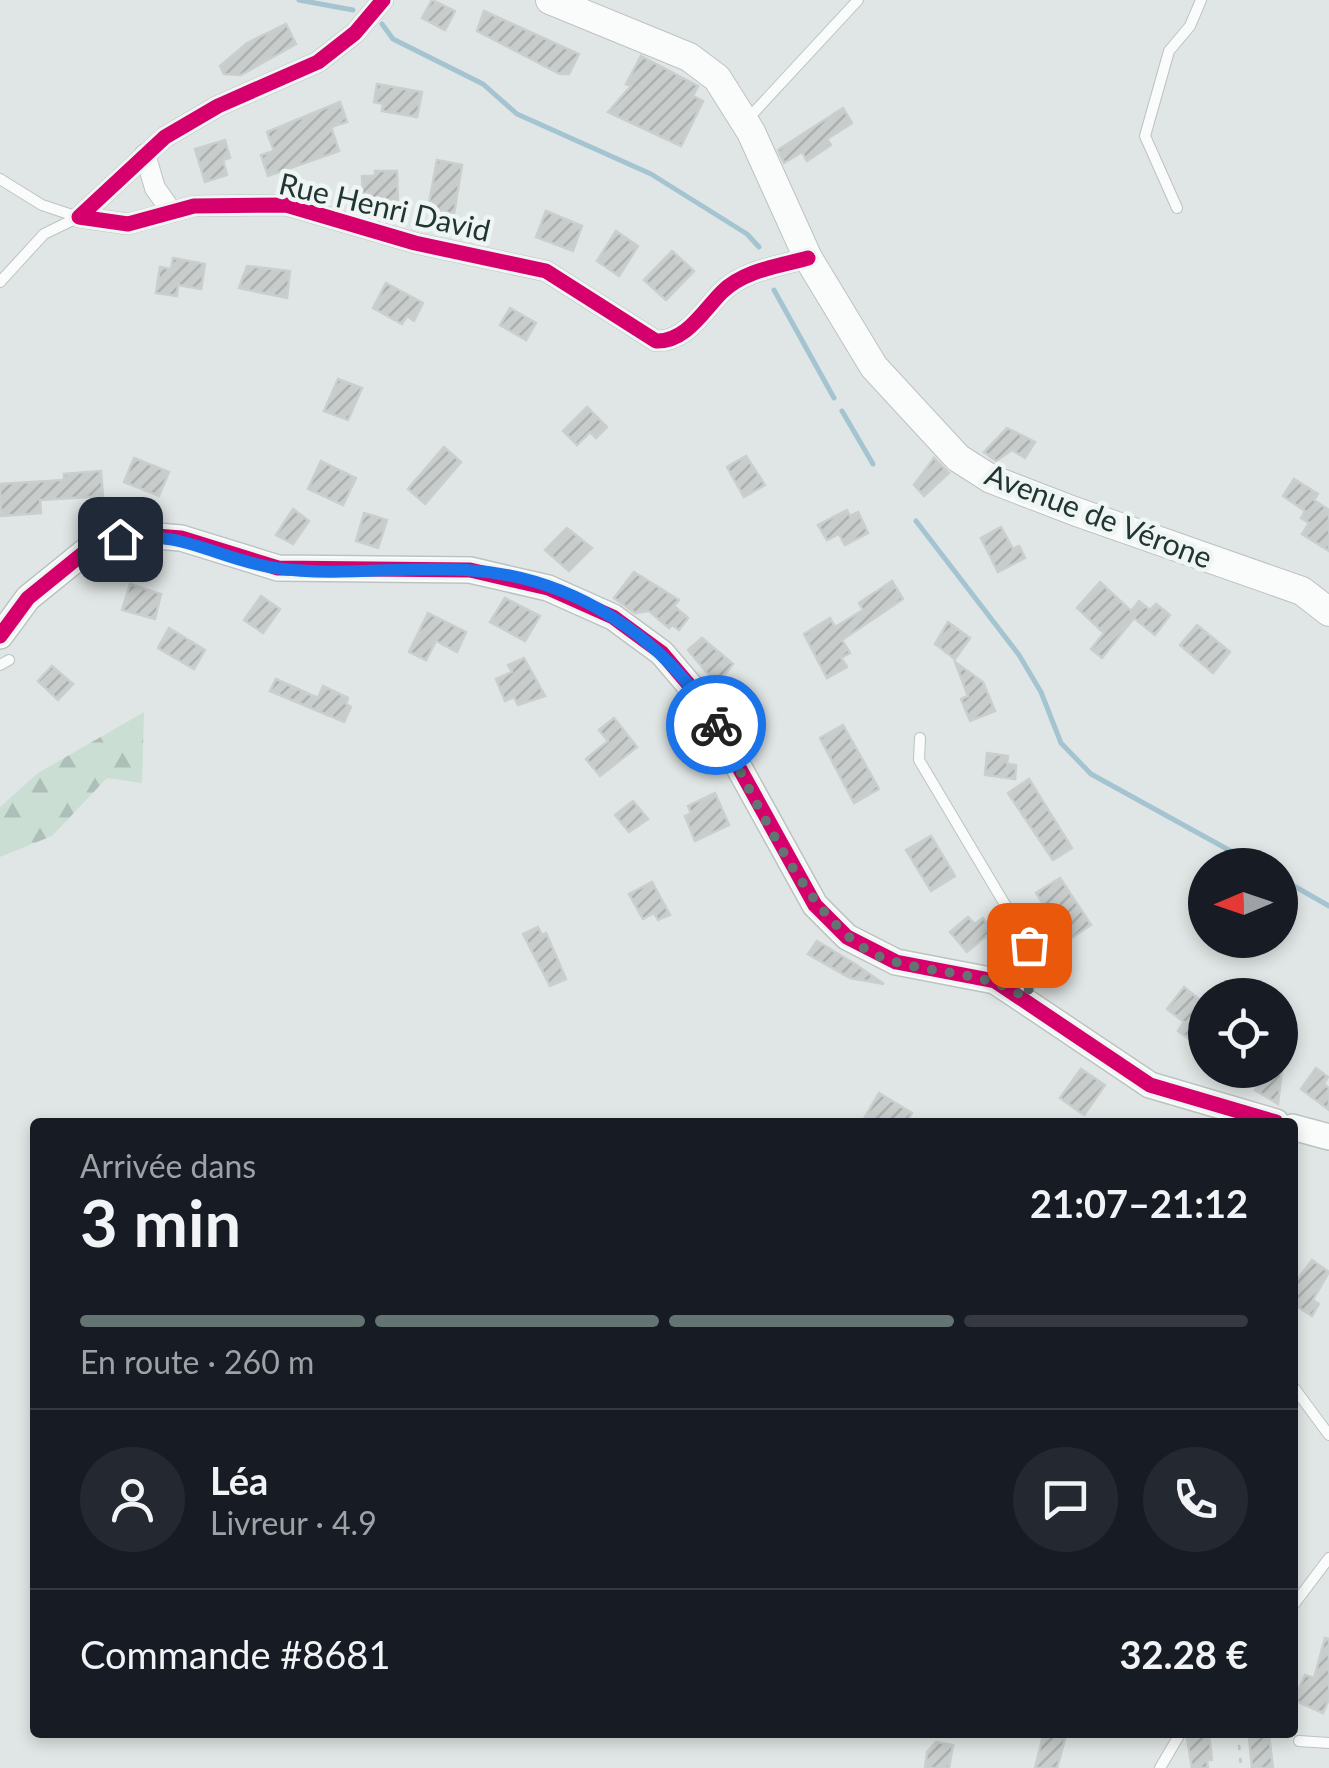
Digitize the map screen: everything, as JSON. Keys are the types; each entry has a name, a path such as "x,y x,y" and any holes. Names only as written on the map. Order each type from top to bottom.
{"main road":[{"name":"Avenue de Vérone","path":"550,0 689,57 716,78 746,122 808,258 883,379 958,458 990,478 1074,512 1302,591 1329,612"}],"street":[{"path":"79,217 146,154 218,106 318,62 383,0"},
{"path":"146,154 155,188 172,212"},
{"name":"Rue Henri David","path":"79,217 128,224 194,206 286,205 414,244 546,271 656,341 668,342 689,328 734,281 808,258"},
{"path":"3,654 28,598 86,551 144,535 181,538 278,568 470,570 548,588 613,617 662,653 701,699 816,905 836,928 882,958 986,978 1026,998 1150,1085 1262,1118"},
{"path":"1298,1129 1329,1137"}],"lane":[{"path":"746,122 858,0"},
{"path":"1177,208 1145,136 1169,51 1190,26 1201,0"},
{"path":"0,179 42,205 79,217"},
{"path":"0,282 44,234 79,217"},
{"path":"920,738 919,760 1029,945 1034,972 1026,998"},
{"path":"1298,1393 1329,1435"},
{"path":"1298,1599 1329,1558"},
{"path":"1160,1768 1178,1738"},
{"path":"1300,1741 1329,1744"}],"path":[{"path":"1238,1738 1241,1768"}],"green space":[{"path":"144,712 142,783 107,778 52,836 0,857 0,807 38,773"}],"building":[{"path":"432,0 455,11 445,30 422,18"},
{"path":"484,11 579,54 569,74 560,74 477,31"},
{"path":"286,24 296,44 241,75 224,74 220,66 247,43"},
{"path":"641,56 698,86 693,96 703,101 681,146 608,112 631,86 626,84"},
{"path":"377,84 422,92 417,117 382,111 383,104 374,102"},
{"path":"340,102 347,122 331,127 339,151 268,176 261,155 274,151 267,132"},
{"path":"843,108 852,123 827,139 831,145 807,161 802,152 784,163 778,150"},
{"path":"225,140 230,158 223,160 227,175 205,182 195,149"},
{"path":"437,160 462,165 454,214 428,209"},
{"path":"375,171 397,171 398,206 363,207 362,176 375,176"},
{"path":"546,211 582,226 573,251 536,237"},
{"path":"616,231 638,246 619,276 597,261"},
{"path":"672,251 694,271 666,300 644,280"},
{"path":"173,258 205,264 201,289 178,285 177,296 156,293 160,267 171,269"},
{"path":"247,266 290,271 287,298 239,288"},
{"path":"386,283 423,303 414,321 407,316 402,324 373,308"},
{"path":"510,308 536,323 526,340 500,325"},
{"path":"338,379 362,388 348,420 324,411"},
{"path":"587,407 607,427 596,438 590,432 577,445 563,431"},
{"path":"1007,428 1035,442 1025,458 1012,450 996,461 984,452"},
{"path":"444,447 461,462 425,504 408,489"},
{"path":"746,456 765,485 744,497 727,467"},
{"path":"134,458 169,472 159,496 124,482"},
{"path":"934,458 949,473 924,496 914,485"},
{"path":"321,461 356,478 343,505 308,489"},
{"path":"101,471 103,496 40,500 41,513 1,516 0,484 64,480 64,474"},
{"path":"1294,479 1318,494 1314,500 1329,510 1329,551 1302,534 1309,523 1301,518 1305,511 1283,496"},
{"path":"293,509 309,521 293,544 276,535"},
{"path":"847,510 850,516 858,512 868,533 845,545 839,534 827,540 818,525"},
{"path":"364,513 387,520 378,548 356,541"},
{"path":"1001,527 1013,549 1019,546 1025,558 998,572 981,538"},
{"path":"567,528 592,548 569,571 545,550"},
{"path":"634,572 679,600 674,606 688,618 679,630 672,625 669,628 649,611 635,613 614,598"},
{"path":"892,581 903,599 842,640 850,653 841,658 847,667 827,678 804,634 830,618 835,627 863,610 859,603"},
{"path":"1100,582 1131,611 1139,601 1150,610 1156,604 1170,615 1155,635 1134,618 1102,658 1091,649 1104,633 1077,608"},
{"path":"130,584 161,594 155,619 122,610"},
{"path":"261,596 280,609 263,633 244,620"},
{"path":"505,598 540,616 525,641 490,622"},
{"path":"428,613 466,632 457,652 436,641 426,660 409,652"},
{"path":"948,622 970,638 955,659 935,644"},
{"path":"1197,625 1230,652 1213,673 1180,645"},
{"path":"169,628 205,650 194,669 158,648"},
{"path":"702,638 733,664 717,685 688,650"},
{"path":"524,658 545,696 518,705 514,697 505,701 496,679 512,672 508,665"},
{"path":"955,662 983,682 995,711 970,721 961,699 968,696"},
{"path":"52,666 73,684 58,700 38,681"},
{"path":"276,679 318,698 323,686 348,698 346,704 351,707 344,722 270,691"},
{"path":"744,702 760,730 748,736 727,712"},
{"path":"614,718 637,747 600,776 586,759 608,741 599,730"},
{"path":"843,725 879,789 854,803 820,738"},
{"path":"987,753 1008,756 1007,764 1016,765 1015,779 985,775"},
{"path":"1029,779 1072,848 1053,860 1008,793"},
{"path":"715,793 729,825 695,841 685,816 691,813 688,806"},
{"path":"633,801 648,819 629,832 615,815"},
{"path":"931,836 955,876 931,891 906,850"},
{"path":"1060,878 1091,925 1067,941 1036,893"},
{"path":"652,882 670,915 658,920 654,913 643,919 629,894"},
{"path":"968,917 975,924 983,918 993,930 967,952 950,932"},
{"path":"538,927 542,935 546,933 566,979 550,986 523,934"},
{"path":"817,941 884,984 850,978 808,954"},
{"path":"1184,987 1188,990 1188,1038 1178,1031 1184,1022 1167,1009"},
{"path":"1316,1068 1328,1077 1324,1084 1329,1088 1329,1110 1301,1089"},
{"path":"1081,1069 1105,1085 1084,1115 1060,1098"},
{"path":"1280,1088 1278,1104 1255,1090"},
{"path":"879,1093 912,1113 909,1118 864,1118"},
{"path":"1312,1260 1329,1272 1313,1300 1319,1304 1312,1316 1298,1307 1298,1279"},
{"path":"1325,1638 1329,1639 1329,1699 1323,1713 1298,1702 1305,1675 1314,1678"},
{"path":"1042,1738 1065,1738 1057,1768 1035,1768"},
{"path":"1187,1738 1209,1738 1212,1760 1207,1760 1208,1768 1192,1768"},
{"path":"1249,1738 1269,1738 1273,1768 1252,1768"},
{"path":"936,1742 953,1745 949,1768 925,1768 927,1752"}],"waterway":[{"path":"299,0 353,10"},
{"path":"382,24 393,39 483,84 517,114 651,174 747,234 759,247"},
{"path":"774,290 834,398"},
{"path":"842,411 873,464"},
{"path":"916,521 1019,655 1041,692 1061,743 1091,774 1225,848"},
{"path":"1298,888 1329,906"}],"cycle path":[{"path":"383,0 355,33 318,62 218,106 165,137 79,217 128,224 194,206 286,205 415,243 546,271 656,341 685,331 722,292 741,279 808,258"},
{"path":"0,636 28,598 86,551 144,535 181,538 278,568 470,570 548,588 613,617 662,653 701,699 815,905 847,937 896,962 995,981 1150,1085 1262,1118"}],"way so far":[{"path":"716,725 816,905 836,928 863,948 896,962 986,978 1026,998 1034,972 1029,945"}],"route":[{"path":"120,539 144,535 181,538 278,568 470,570 548,588 613,617 646,638 701,699 716,725"}]}
